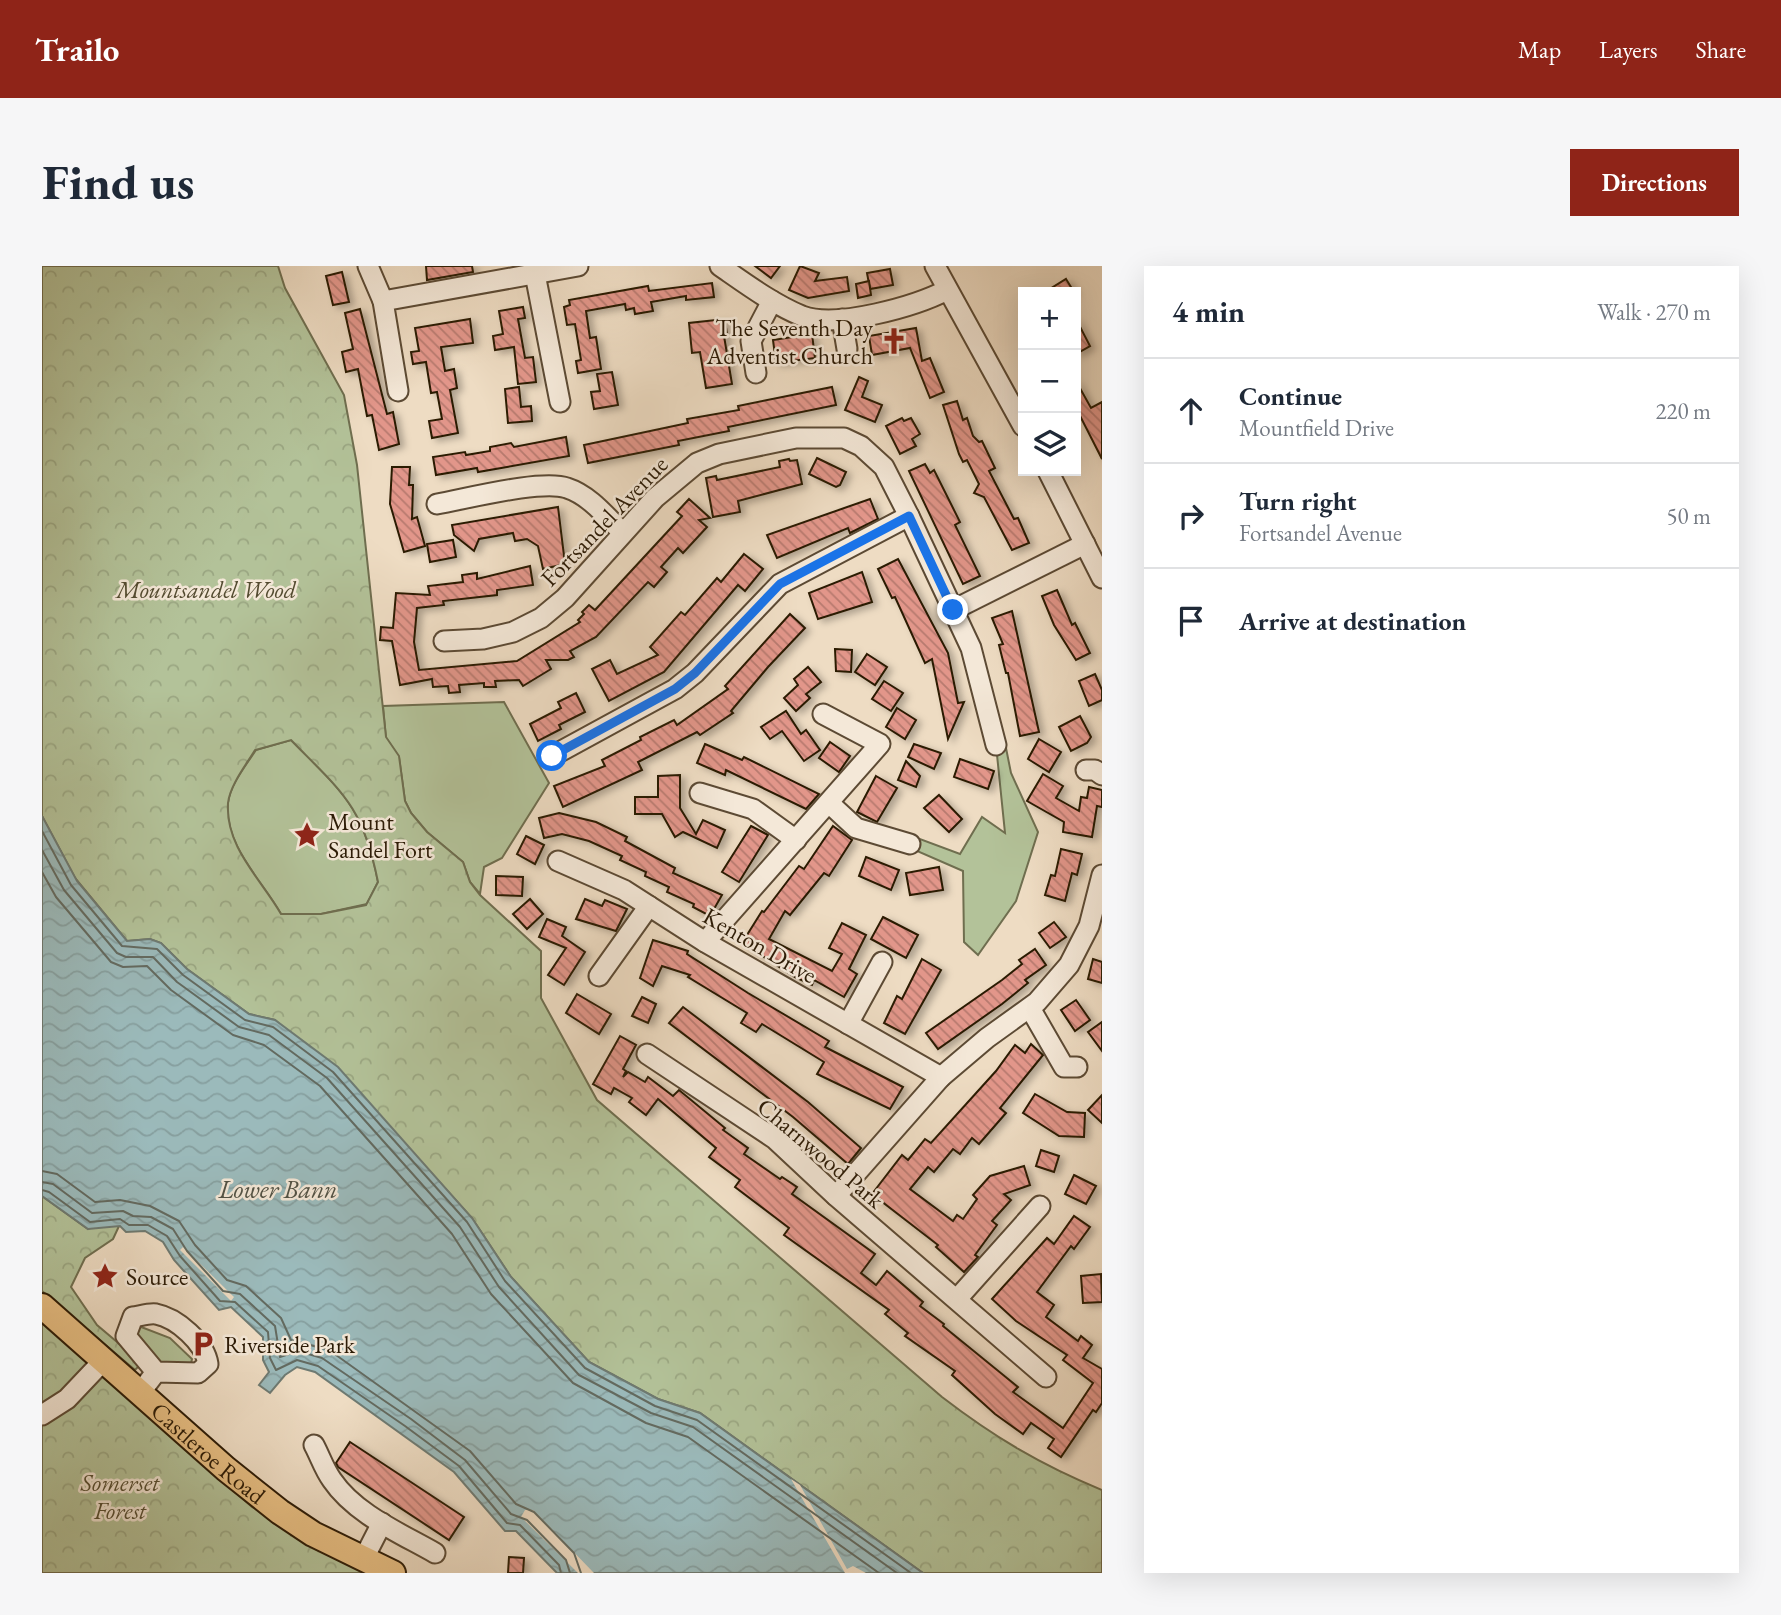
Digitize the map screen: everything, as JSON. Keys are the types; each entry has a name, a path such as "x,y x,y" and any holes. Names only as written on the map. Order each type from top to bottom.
{"main road":[{"name":"Castleroe Road","path":"42,1306 279,1512 313,1534 393,1573"}],"street":[{"path":"368,266 383,301 398,391"},
{"path":"383,301 578,266"},
{"path":"720,266 772,301 805,317 842,318 906,308 947,290"},
{"path":"935,266 1018,417"},
{"path":"536,274 560,402"},
{"path":"756,373 751,341 772,301"},
{"path":"842,318 847,349"},
{"name":"Fortsandel Avenue","path":"444,641 483,639 513,632 541,618 565,597 622,532 679,476 697,463 719,454 796,438 844,438 860,446 884,467 909,516 971,648 996,745"},
{"path":"1051,476 1102,578"},
{"path":"437,504 545,485 566,487 586,497 622,532"},
{"path":"552,756 675,689 695,673 780,584 909,516"},
{"path":"953,610 1085,544"},
{"path":"705,942 880,744 823,714"},
{"path":"699,793 753,809 796,840"},
{"path":"829,803 856,828 910,844"},
{"name":"Kenton Drive","path":"558,861 624,890 705,942 941,1077"},
{"path":"836,1196 941,1077 987,1038 1030,1008 1069,965 1096,928 1102,875"},
{"path":"599,976 649,906"},
{"path":"848,1024 882,962"},
{"path":"1030,1008 1064,1067 1077,1067"},
{"name":"Charnwood Park","path":"647,1054 775,1139 836,1196 1046,1377"},
{"path":"957,1300 1040,1206"},
{"path":"42,1415 67,1399 103,1361"},
{"path":"140,1393 156,1372"},
{"path":"314,1445 331,1479 347,1499 382,1523 435,1552"},
{"path":"364,1558 382,1523"}],"green space":[{"name":"Mountsandel Wood","path":"42,266 278,266 285,288 344,395 357,465 386,737 399,756 405,801 411,813 427,832 463,862 470,882 480,895 541,951 541,998 597,1100 942,1397 1019,1449 1102,1490 1102,1573 923,1573 700,1413 658,1399 589,1362 511,1277 472,1218 415,1155 275,1020 249,1014 187,969 161,943 150,939 127,941 75,878 42,816","holes":["291,740 337,788 358,818 378,882 366,905 321,914 281,914 238,848 232,834 228,803 235,782 255,750"]},
{"path":"504,702 549,783 502,858 484,867 480,894 470,882 463,862 427,832 411,813 405,801 399,757 386,738 383,706"},
{"path":"291,740 337,788 358,818 378,882 367,904 321,914 281,914 238,848 228,819 229,796 235,782 256,750"},
{"path":"1005,743 1011,773 1038,832 1016,901 978,955 964,942 963,871 917,851 920,839 960,854 982,817 1005,833 996,745"},
{"path":"42,1196 88,1229 126,1211 113,1239 85,1258 71,1287 97,1325 142,1363 135,1370 42,1291"},
{"name":"Somerset Forest","path":"42,1322 252,1507 373,1573 42,1573"},
{"path":"136,1325 170,1338 192,1359 190,1368 161,1367 135,1336"}],"water":[{"name":"Lower Bann","path":"42,816 77,881 127,941 150,939 161,943 187,969 249,1014 275,1020 338,1067 472,1218 511,1277 589,1362 658,1399 700,1413 923,1573 557,1573 516,1531 505,1531 454,1472 315,1372 297,1367 285,1375 270,1393 259,1385 269,1372 263,1360 263,1337 231,1307 219,1310 174,1260 163,1242 145,1231 126,1232 120,1226 88,1229 42,1196"}],"pier":[{"path":"183,1247 234,1297 231,1301 180,1250"},
{"path":"791,1479 800,1485 847,1569 853,1566 866,1573 845,1573"},
{"path":"525,1510 533,1510 594,1573 578,1573 521,1517"}],"building":[{"path":"426,266 472,266 473,272 427,280"},
{"path":"755,266 780,266 771,278"},
{"path":"800,266 819,273 815,281 847,277 849,291 808,298 789,290"},
{"path":"890,269 893,285 870,289 867,273"},
{"path":"342,272 349,302 333,305 326,276"},
{"path":"1066,279 1071,287 1053,287"},
{"path":"869,281 871,295 858,298 856,284"},
{"path":"712,283 714,297 686,300 686,296 651,302 653,311 635,314 634,308 626,310 625,304 586,311 590,338 596,337 601,369 578,373 576,361 581,360 575,324 567,325 564,307 570,305 569,300 648,286 649,291"},
{"path":"523,307 525,318 518,319 525,358 533,357 536,382 518,384 514,347 495,350 493,336 503,334 499,311"},
{"path":"360,309 387,414 393,412 399,444 379,450 372,415 367,416 358,369 346,372 342,352 353,349 345,313"},
{"path":"470,319 473,343 441,347 445,371 454,369 457,388 450,390 458,433 432,438 429,421 442,419 437,392 431,393 426,362 413,364 411,352 419,351 415,328"},
{"path":"725,319 727,335 724,336 732,384 706,388 700,352 692,353 689,323"},
{"path":"916,328 922,361 930,358 944,392 930,398 910,348 872,355 869,336"},
{"path":"1081,329 1090,346 1081,351"},
{"path":"812,334 815,358 776,363 773,340"},
{"path":"612,372 618,405 594,409 591,392 600,391 597,374"},
{"path":"859,377 868,381 862,397 882,405 875,422 845,410"},
{"path":"519,387 521,407 531,406 532,421 508,423 505,389"},
{"path":"832,387 836,405 728,427 729,431 678,441 679,445 588,463 584,445 688,423 687,419 739,410 738,406"},
{"path":"1081,390 1091,408 1102,402 1102,459 1081,418"},
{"path":"957,401 963,420 967,418 973,436 979,442 982,441 995,468 989,471 1014,519 1018,518 1029,543 1012,550 984,497 974,493 979,484 967,460 963,462 959,454 943,405"},
{"path":"902,418 904,421 911,418 920,434 912,439 916,446 900,454 886,426"},
{"path":"566,437 569,456 478,472 477,468 436,475 433,457 465,452 466,455 490,451 490,447 511,443 514,447"},
{"path":"817,458 846,472 840,485 836,487 809,474"},
{"path":"797,460 802,484 738,501 740,512 713,517 706,478 716,476 717,480 780,467 779,461"},
{"path":"925,464 930,473 934,470 960,522 955,525 980,576 963,584 909,471"},
{"path":"392,467 410,467 409,485 413,485 412,519 417,517 425,546 404,552 390,504"},
{"path":"689,499 710,518 699,520 707,527 683,553 678,548 661,567 667,572 654,587 648,582 596,637 570,651 574,657 568,660 546,660 551,669 523,686 519,680 495,681 496,687 484,687 484,683 459,685 460,692 449,693 448,686 433,687 432,679 400,685 392,641 380,640 381,627 393,628 396,593 430,595 428,586 463,582 462,575 477,573 477,579 530,566 533,585 497,590 497,595 443,601 444,605 417,608 414,642 419,670 517,661 580,622 578,620 584,614 582,612 589,605 595,610 682,516 677,512"},
{"path":"870,499 878,519 850,533 848,528 777,558 767,535"},
{"path":"558,507 565,564 543,569 538,546 527,539 515,541 513,533 479,539 474,551 454,535 452,525"},
{"path":"453,540 456,557 430,562 427,544"},
{"path":"744,554 763,569 745,591 738,585 664,672 609,701 592,669 610,660 617,674 658,655 650,647 681,612 685,615 717,578 721,582"},
{"path":"898,559 948,653 958,703 964,702 948,739 932,659 925,663 895,597 892,598 878,569"},
{"path":"862,572 872,602 818,619 809,593"},
{"path":"1057,590 1072,625 1075,623 1090,653 1076,660 1054,625 1042,596"},
{"path":"1012,611 1039,732 1020,736 1008,673 999,645 1003,644 992,618"},
{"path":"790,614 805,628 768,667 731,711 733,713 700,735 697,732 638,762 642,770 563,807 554,786 605,766 602,760 674,720 677,725 728,689 725,686"},
{"path":"835,649 852,650 851,672 836,671"},
{"path":"867,654 887,667 875,685 855,672"},
{"path":"808,667 821,682 806,694 810,698 796,711 784,698 798,685 794,679"},
{"path":"1095,674 1102,690 1102,700 1089,706 1079,681"},
{"path":"884,681 903,693 891,711 872,699"},
{"path":"576,693 585,712 559,725 561,729 538,741 530,724 561,708 558,702"},
{"path":"897,708 916,720 905,739 886,727"},
{"path":"786,711 801,734 806,730 820,750 804,761 782,731 770,739 761,727"},
{"path":"1080,716 1091,737 1087,743 1071,751 1059,727"},
{"path":"1039,739 1061,752 1049,772 1028,759"},
{"path":"830,742 850,756 839,772 819,758"},
{"path":"705,744 742,760 744,757 819,794 806,809 726,770 725,775 697,763"},
{"path":"914,744 941,753 934,769 908,757"},
{"path":"960,759 994,771 988,789 954,777"},
{"path":"906,761 920,776 916,787 898,780"},
{"path":"1043,774 1063,786 1056,798 1079,811 1081,797 1087,798 1089,787 1102,790 1102,807 1097,806 1092,837 1063,832 1064,822 1027,801"},
{"path":"680,775 680,808 696,834 703,820 725,830 717,848 683,832 675,837 662,814 635,814 635,797 658,797 658,776"},
{"path":"876,776 897,788 877,822 857,812"},
{"path":"939,795 962,819 949,832 924,808"},
{"path":"559,813 596,822 627,837 625,841 675,868 673,873 722,895 710,916 693,907 694,904 667,892 669,887 645,876 646,872 620,860 622,856 589,841 562,834 544,838 539,818"},
{"path":"751,826 768,835 739,882 722,872"},
{"path":"833,826 852,840 829,876 824,873 790,915 785,911 769,939 832,971 842,954 829,948 842,923 866,935 849,969 857,974 844,997 814,980 812,985 795,977 742,943 762,911 764,912 799,866 804,869"},
{"path":"526,836 544,845 535,864 517,854"},
{"path":"1061,849 1082,854 1077,875 1072,873 1065,901 1045,895 1051,875 1055,876"},
{"path":"866,857 899,870 891,890 859,876"},
{"path":"939,867 943,890 910,895 906,873"},
{"path":"496,876 523,877 522,896 496,895"},
{"path":"530,899 543,914 527,929 513,914"},
{"path":"585,899 602,906 605,900 627,909 616,931 576,919"},
{"path":"883,917 918,935 906,958 871,939"},
{"path":"547,919 566,927 562,936 585,952 564,985 548,975 566,948 539,937"},
{"path":"1054,922 1066,937 1050,948 1039,933"},
{"path":"653,940 688,951 687,954 748,993 829,1041 825,1047 903,1087 890,1109 817,1074 824,1062 762,1024 756,1032 741,1023 747,1013 688,977 690,975 662,966 653,986 640,978"},
{"path":"1035,949 1046,965 1025,980 1028,983 1002,1004 938,1049 926,1033 1002,980 1022,964 1019,960"},
{"path":"922,959 941,970 905,1034 884,1023 897,996 902,999"},
{"path":"1093,959 1102,962 1102,983 1088,979"},
{"path":"577,994 611,1014 599,1034 566,1013"},
{"path":"642,997 656,1004 648,1023 632,1016"},
{"path":"1076,1000 1090,1020 1075,1031 1061,1010"},
{"path":"683,1007 808,1102 861,1148 848,1164 793,1117 669,1023"},
{"path":"1102,1022 1102,1051 1088,1032"},
{"path":"620,1036 636,1045 623,1069 626,1071 623,1077 628,1072 645,1082 648,1077 673,1096 679,1090 725,1128 723,1130 748,1148 744,1154 780,1179 782,1177 797,1187 792,1194 875,1254 861,1273 876,1285 887,1271 923,1302 920,1306 1018,1387 1013,1392 1063,1428 1093,1383 1063,1360 1067,1355 1016,1321 992,1299 1047,1238 1054,1244 1074,1216 1090,1227 1074,1249 1071,1246 1037,1292 1054,1305 1046,1317 1078,1341 1081,1336 1092,1345 1083,1358 1102,1369 1102,1403 1096,1412 1093,1410 1061,1457 1048,1448 1054,1439 1031,1423 1023,1434 995,1414 952,1375 955,1371 905,1336 908,1333 885,1314 889,1310 784,1235 789,1228 735,1187 740,1180 709,1157 716,1148 658,1099 646,1115 629,1102 632,1098 614,1088 611,1094 593,1084"},
{"path":"1031,1044 1043,1055 1000,1108 1006,1113 979,1144 972,1138 960,1154 953,1149 934,1172 928,1167 910,1189 953,1221 957,1215 963,1219 977,1199 973,1195 990,1176 1024,1166 1030,1185 1004,1194 1011,1200 992,1221 997,1225 975,1255 978,1257 964,1272 936,1247 938,1245 872,1194 902,1155 908,1160 925,1139 931,1143 996,1071 1015,1045 1025,1053"},
{"path":"1035,1094 1067,1112 1085,1113 1084,1137 1059,1136 1023,1113"},
{"path":"1102,1095 1102,1123 1088,1110"},
{"path":"1041,1150 1059,1156 1054,1172 1036,1166"},
{"path":"1074,1175 1096,1186 1086,1204 1065,1194"},
{"path":"1101,1274 1102,1302 1083,1303 1081,1276"},
{"path":"350,1442 464,1517 449,1540 338,1467 336,1463"},
{"path":"509,1557 524,1558 523,1573 508,1573"}],"place":[{"name":"The Seventh Day Adventist Church","path":"894,341"},
{"name":"Mount Sandel Fort","path":"307,835"},
{"name":"Source","path":"105,1276"},
{"name":"Riverside Park","path":"203,1344"}],"route":[{"path":"552,756 675,689 695,673 780,584 909,516 953,610"}]}
